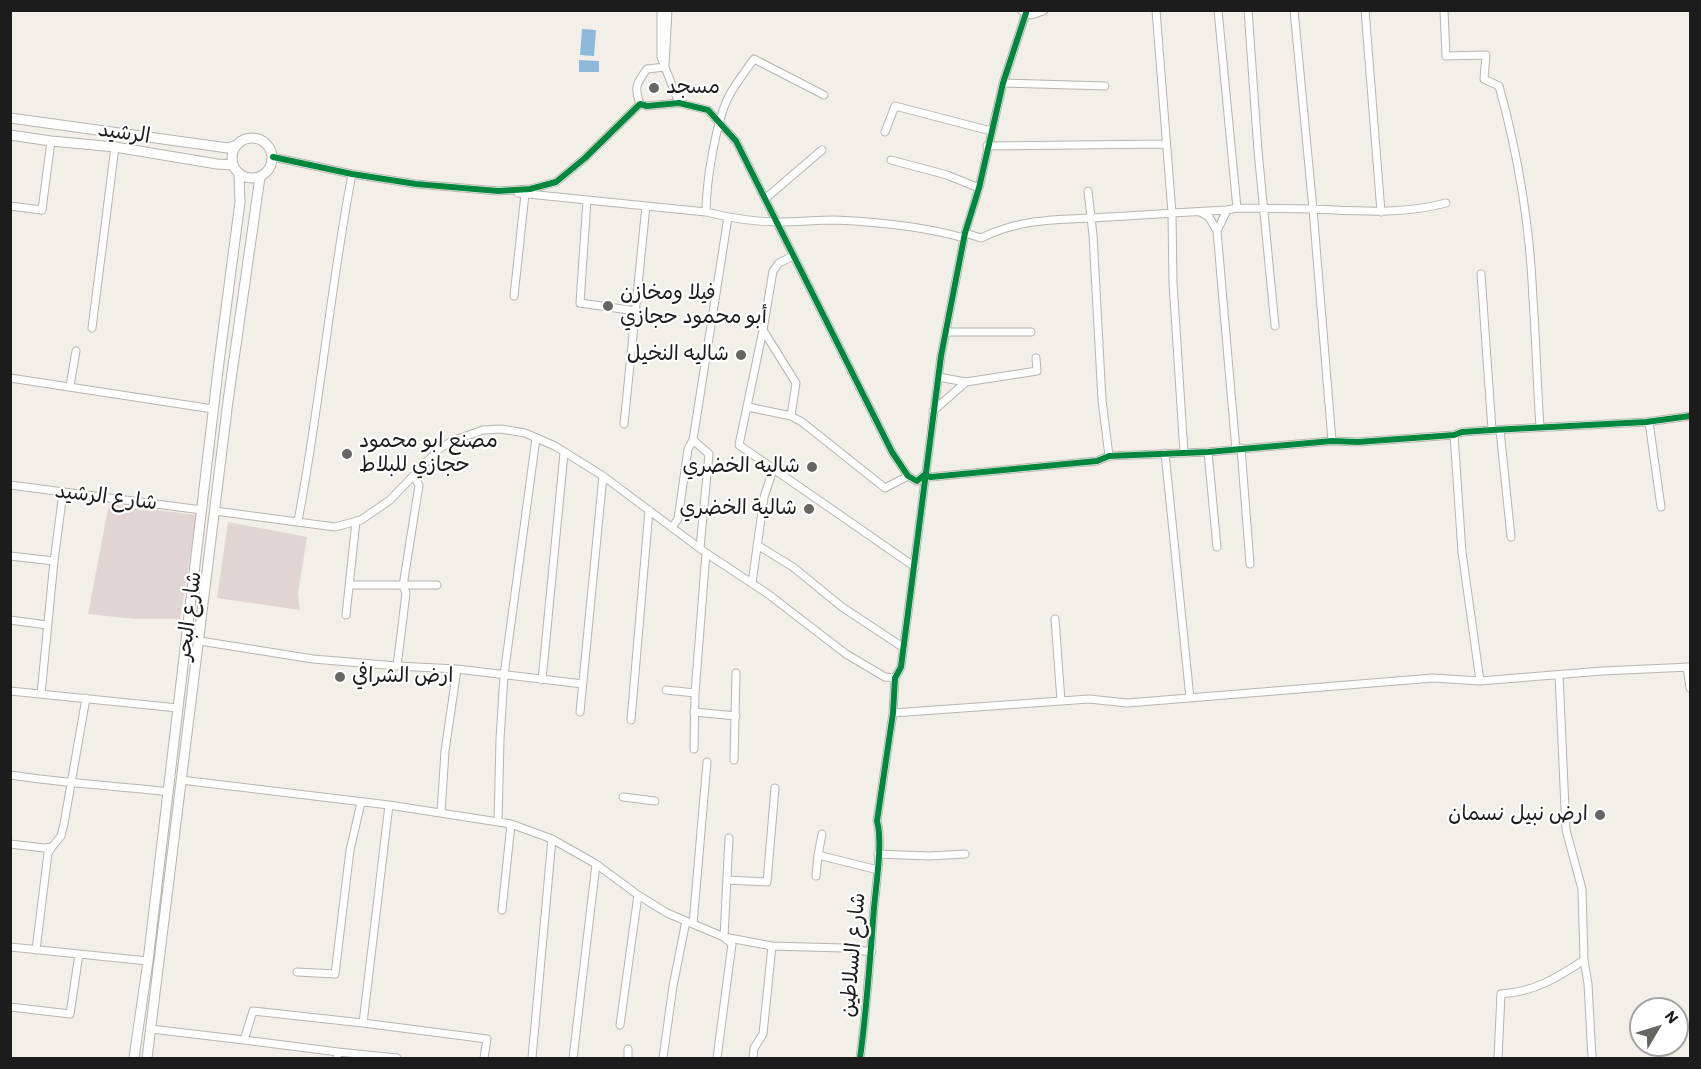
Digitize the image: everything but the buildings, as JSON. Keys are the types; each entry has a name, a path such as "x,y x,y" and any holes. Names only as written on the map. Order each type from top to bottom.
{"main road":[{"path":"1024,12 1037,13 1043,10"},
{"name":"الرشيد","path":"10,118 228,148 237,145"},
{"name":"الرشيد","path":"10,135 115,147 217,165 233,165"},
{"path":"249,138 260,139 268,146 273,157 269,169 260,177 245,177 239,173 233,165 232,158 237,145 249,138"},
{"name":"شارع البحر","path":"134,1059 148,961 213,409 240,202 239,173"},
{"name":"شارع البحر","path":"147,1059 228,401 260,177"},
{"path":"193,587 206,588"}],"street":[{"path":"661,10 661,57 679,103"},
{"path":"665,67 668,10"},
{"path":"1156,10 1172,213 1173,283 1184,453"},
{"path":"1218,10 1237,208"},
{"path":"1248,10 1258,151 1275,326"},
{"path":"1294,10 1332,441"},
{"path":"1365,10 1381,212"},
{"path":"1444,10 1446,56 1486,55 1484,79 1499,86 1507,115 1527,236 1533,297 1540,427"},
{"name":"شارع السلاطين","path":"860,1059 872,952 878,870 880,832 877,821 893,713 895,678 901,667 915,567 924,475 938,377 965,236 979,188 1003,83 1024,12"},
{"path":"706,212 706,190 720,123 730,95 754,59 825,95"},
{"path":"640,104 636,93 637,83 647,69 665,67"},
{"path":"1003,83 1105,86"},
{"path":"640,104 647,106 679,103 708,110 736,141 892,452 908,476 917,481 924,475 931,477 1097,461 1108,456 1208,452 1332,441 1358,442 1454,435 1462,432 1649,422 1690,416"},
{"path":"498,191 530,189 556,182 585,158 640,104"},
{"path":"885,132 895,106 991,131"},
{"path":"10,206 42,210 51,141"},
{"path":"987,146 1166,144"},
{"path":"92,328 115,147"},
{"path":"766,198 822,150"},
{"path":"273,157 352,174 416,184 706,212 728,217 778,222 834,220 886,224 981,238 1001,228 1044,219 1237,208 1381,212 1420,210 1446,203"},
{"path":"891,160 947,175 979,188"},
{"path":"298,521 310,456 340,236 352,174"},
{"path":"1088,191 1108,456"},
{"path":"514,296 525,194"},
{"path":"587,200 580,303 636,311"},
{"path":"624,424 646,206"},
{"path":"1217,231 1227,210"},
{"path":"1198,211 1209,217 1217,231 1250,564"},
{"path":"672,527 678,519 688,449 693,440 728,217"},
{"path":"793,256 779,263 773,271 739,445 915,567"},
{"path":"1481,274 1496,430 1511,537"},
{"path":"763,330 796,383 791,416"},
{"path":"946,332 1031,332"},
{"path":"70,386 76,351"},
{"path":"938,377 966,382 1037,371 1036,358"},
{"path":"10,378 213,409"},
{"path":"933,411 966,382"},
{"path":"748,407 791,416 802,422 885,488 908,476"},
{"path":"1649,422 1661,507"},
{"path":"215,511 335,527 356,521 390,500 439,449 452,441 483,430 514,430 536,438 603,476 846,654 885,677 895,678"},
{"path":"1454,435 1462,552 1480,681"},
{"path":"498,822 504,675 536,438"},
{"path":"693,440 709,454 694,712 694,749"},
{"path":"1208,452 1217,547"},
{"path":"542,680 564,453"},
{"path":"1165,453 1190,698"},
{"path":"752,583 764,497 773,470"},
{"path":"397,666 406,593 403,586 419,485 414,476"},
{"path":"580,712 603,476"},
{"name":"شارع الرشيد","path":"10,485 202,510"},
{"path":"41,694 63,493"},
{"path":"631,720 649,510"},
{"path":"346,615 356,521"},
{"path":"757,545 793,567 842,607 903,648"},
{"path":"10,556 54,561"},
{"path":"350,585 437,585"},
{"path":"1055,619 1061,701"},
{"path":"10,620 47,625"},
{"path":"200,640 313,659 457,669 583,684"},
{"path":"893,713 1089,699 1127,703 1433,678 1480,681 1689,667 1690,688"},
{"path":"441,813 445,751 457,669"},
{"path":"734,760 736,673"},
{"path":"1559,675 1566,830 1582,889 1584,960 1588,984 1592,1059"},
{"path":"666,690 695,693"},
{"path":"10,691 178,708"},
{"path":"36,950 48,853 61,836 86,698"},
{"path":"694,712 736,716"},
{"path":"663,1059 673,986 689,923 706,762"},
{"path":"10,775 71,784 168,792"},
{"path":"181,780 389,805 511,824 552,839 596,864 638,896 689,923 724,937 772,946 843,948 872,952"},
{"path":"727,880 767,882 775,788"},
{"path":"623,797 655,801"},
{"path":"297,972 335,974 350,850 361,803"},
{"path":"363,1023 389,805"},
{"path":"502,910 511,824"},
{"path":"816,876 822,834"},
{"path":"724,937 729,838"},
{"path":"532,1059 552,839"},
{"path":"10,844 52,847"},
{"path":"878,855 965,854"},
{"path":"818,855 878,870"},
{"path":"573,1059 596,864"},
{"path":"620,1025 638,896"},
{"path":"717,1059 732,944 724,937"},
{"path":"753,1059 754,1048 763,1034 772,946"},
{"path":"10,947 148,961"},
{"path":"10,1007 70,1014 79,954"},
{"path":"1498,1059 1501,994 1528,991 1550,983 1584,960"},
{"path":"244,1040 253,1011 487,1039 484,1059"},
{"path":"151,1029 244,1040 338,1055 397,1059"},
{"path":"628,1049 628,1059"}],"shaded area":[{"path":"109,504 197,515 180,619 135,619 88,614"},
{"path":"228,522 307,537 298,594 300,610 217,598"}],"water":[{"path":"582,29 596,30 594,56 580,55"},
{"path":"579,60 599,61 599,72 579,72"}],"cycle path":[{"path":"860,1058 878,864 877,821 893,713 895,678 901,667 941,356 965,233 979,188 1003,83 1026,13"},
{"path":"273,157 352,174 416,184 498,191 530,189 556,182 585,158 640,104 647,106 679,103 708,110 736,141 892,452 908,476 917,481 924,475 931,477 1097,461 1109,456 1208,452 1332,441 1358,442 1454,435 1462,432 1646,422 1690,416"}],"place":[{"name":"مسجد","path":"654,88"},
{"name":"فيلا ومخازن أبو محمود حجازي","path":"608,306"},
{"name":"شاليه النخيل","path":"741,355"},
{"name":"مصنع ابو محمود حجازي للبلاط","path":"347,454"},
{"name":"شاليه الخضري","path":"812,467"},
{"name":"شالية الخضري","path":"809,509"},
{"name":"ارض الشرافي","path":"340,677"},
{"name":"ارض نبيل نسمان","path":"1600,815"}]}
